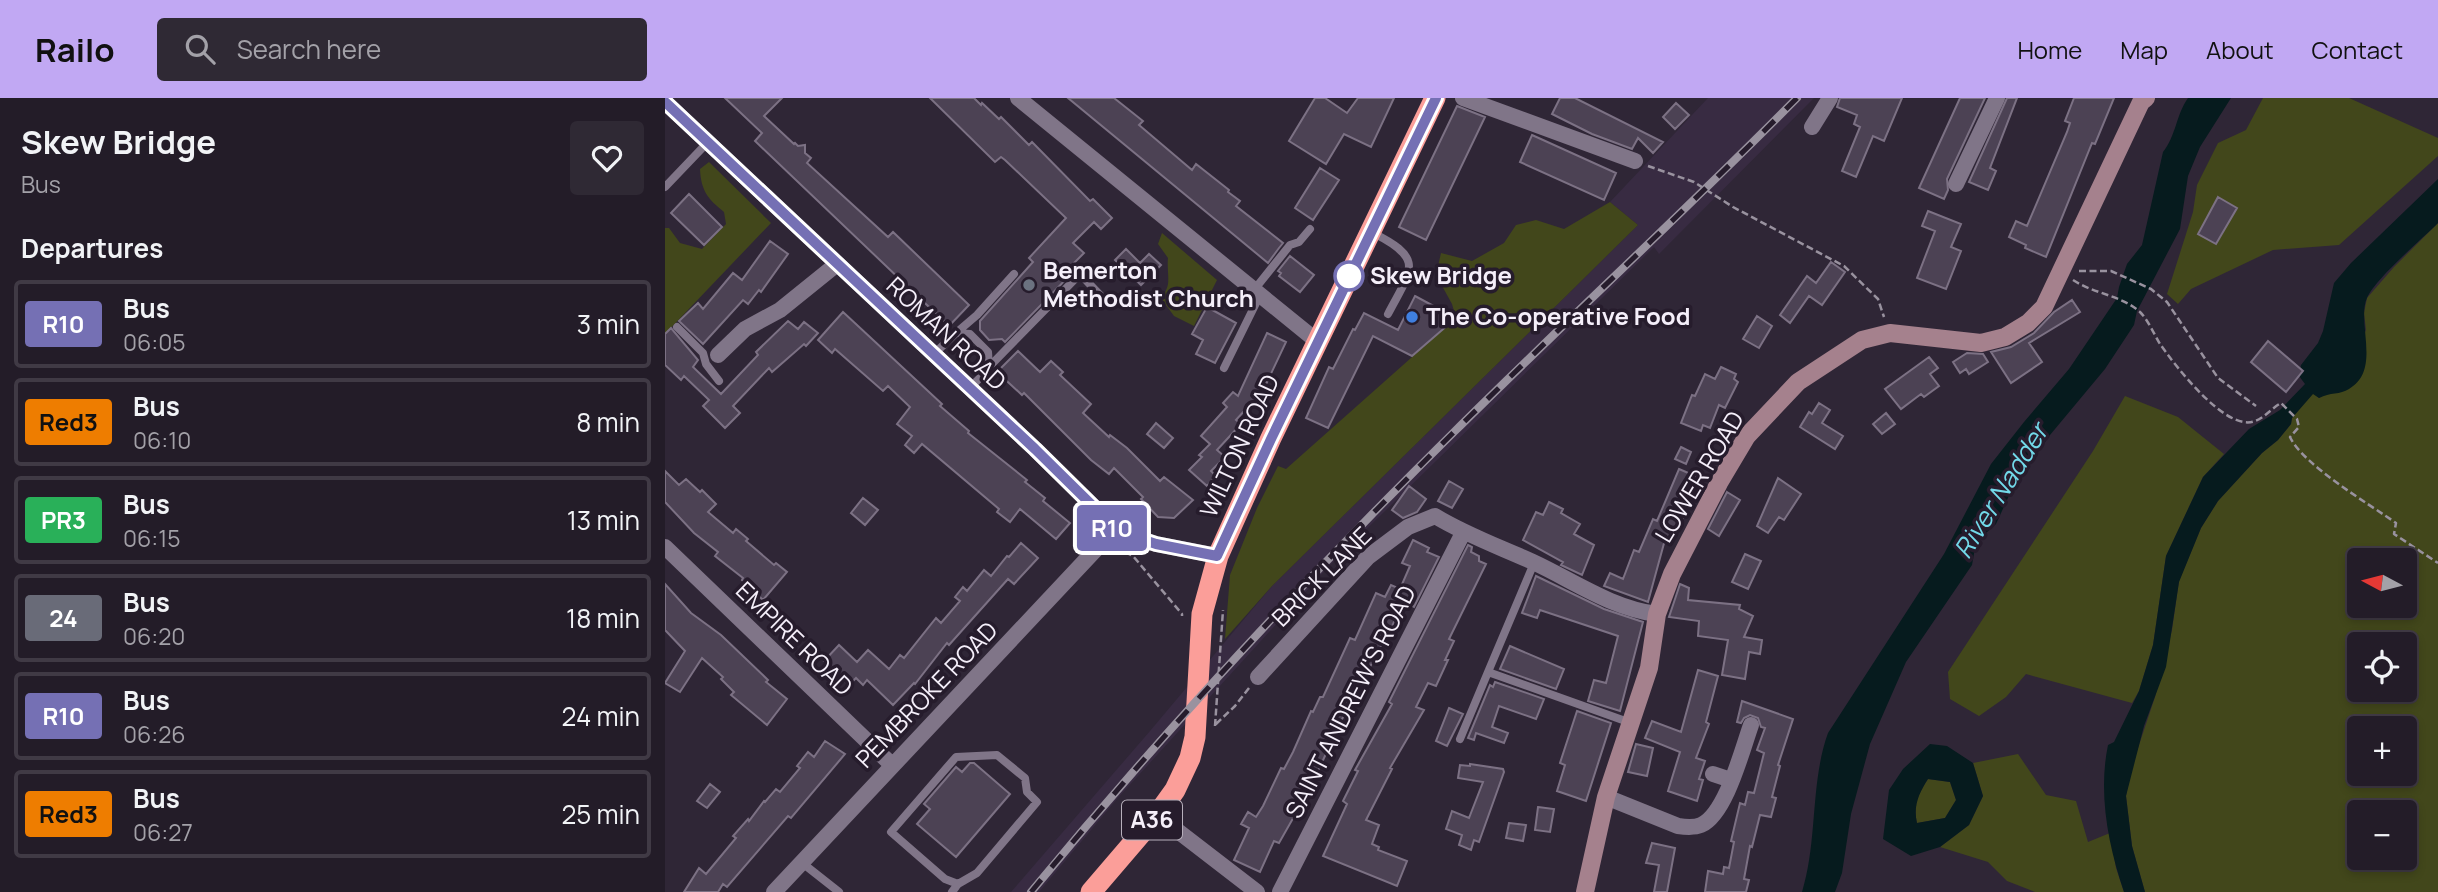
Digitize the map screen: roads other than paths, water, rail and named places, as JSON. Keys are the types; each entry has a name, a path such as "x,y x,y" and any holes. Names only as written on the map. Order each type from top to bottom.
{"highway":[{"name":"WILTON ROAD","path":"1091,892 1157,815 1175,790 1185,769 1195,737 1200,629 1214,600 1217,556 1435,98"}],"street":[{"path":"1017,98 1318,342"},
{"path":"1463,98 1635,161"},
{"path":"1812,127 1831,98"},
{"path":"1956,184 1997,98"},
{"name":"LOWER ROAD","path":"1585,892 1606,797 1649,668 1657,614 1672,574 1719,483 1747,436 1798,382 1862,340 1889,333 1981,343 2005,337 2028,323 2044,307 2062,272 2140,99"},
{"name":"ROMAN ROAD","path":"665,102 970,388 1078,491 1114,530 1156,544 1217,556"},
{"path":"712,359 745,329 780,310 837,264"},
{"name":"BRICK LANE","path":"1258,677 1368,557 1408,527 1435,516 1463,533"},
{"name":"PEMBROKE ROAD","path":"774,892 1114,530"},
{"path":"1463,533 1534,563 1613,603 1637,612 1657,614"},
{"name":"SAINT ANDREW'S ROAD","path":"1279,892 1463,533"},
{"name":"EMPIRE ROAD","path":"665,547 892,765"},
{"path":"1606,797 1686,827 1701,825 1717,811 1751,726"},
{"path":"1713,774 1731,780"},
{"path":"1157,815 1257,892"}],"lane":[{"path":"665,187 708,142"},
{"path":"1224,368 1257,293 1290,245 1299,242 1310,229"},
{"path":"1370,232 1395,244 1405,252 1410,263 1409,273 1388,314"},
{"path":"934,354 977,315 1014,274"},
{"path":"970,388 1080,274 1101,296"},
{"path":"677,327 712,359 719,381"},
{"path":"956,333 970,334 988,352 988,369"},
{"path":"1460,738 1534,563"},
{"path":"1488,672 1631,723"},
{"path":"952,892 958,884 977,873 1037,802 1027,792 1025,778 997,755 956,757 891,832 945,879 958,884"},
{"path":"801,862 839,892"}],"water":[{"name":"River Nadder","path":"2188,98 2231,98 2200,147 2188,176 2180,229 2137,311 2134,325 2105,369 2050,435 2013,487 1996,524 1976,542 1972,565 1906,662 1870,744 1851,814 1842,873 1835,892 1802,892 1810,852 1822,752 1828,733 1944,554 1991,464 2069,369 2117,298 2127,264 2142,245 2163,152"},
{"path":"2438,179 2438,223 2389,270 2367,298 2364,308 2366,358 2359,381 2342,392 2319,398 2313,394 2292,418 2291,424 2278,440 2262,453 2218,501 2201,528 2179,582 2166,667 2144,726 2126,796 2132,846 2145,892 2124,892 2106,819 2105,763 2108,745 2114,742 2139,691 2153,645 2166,556 2203,477 2249,429 2280,410 2305,384 2299,376 2301,365 2318,343 2323,331 2334,283 2351,263"},
{"path":"1930,744 1947,746 1973,763 1983,796 1969,825 1940,847 1911,856 1883,839 1889,790 1903,769","holes":["1928,779 1950,782 1956,800 1945,818 1917,823 1918,800"]}],"railway":[{"path":"1031,892 1237,656 1345,542 1797,98"}],"place":[{"name":"Skew Bridge","path":"1349,276"},
{"name":"Bemerton Methodist Church","path":"1029,285"},
{"name":"The Co-operative Food","path":"1412,317"}]}
